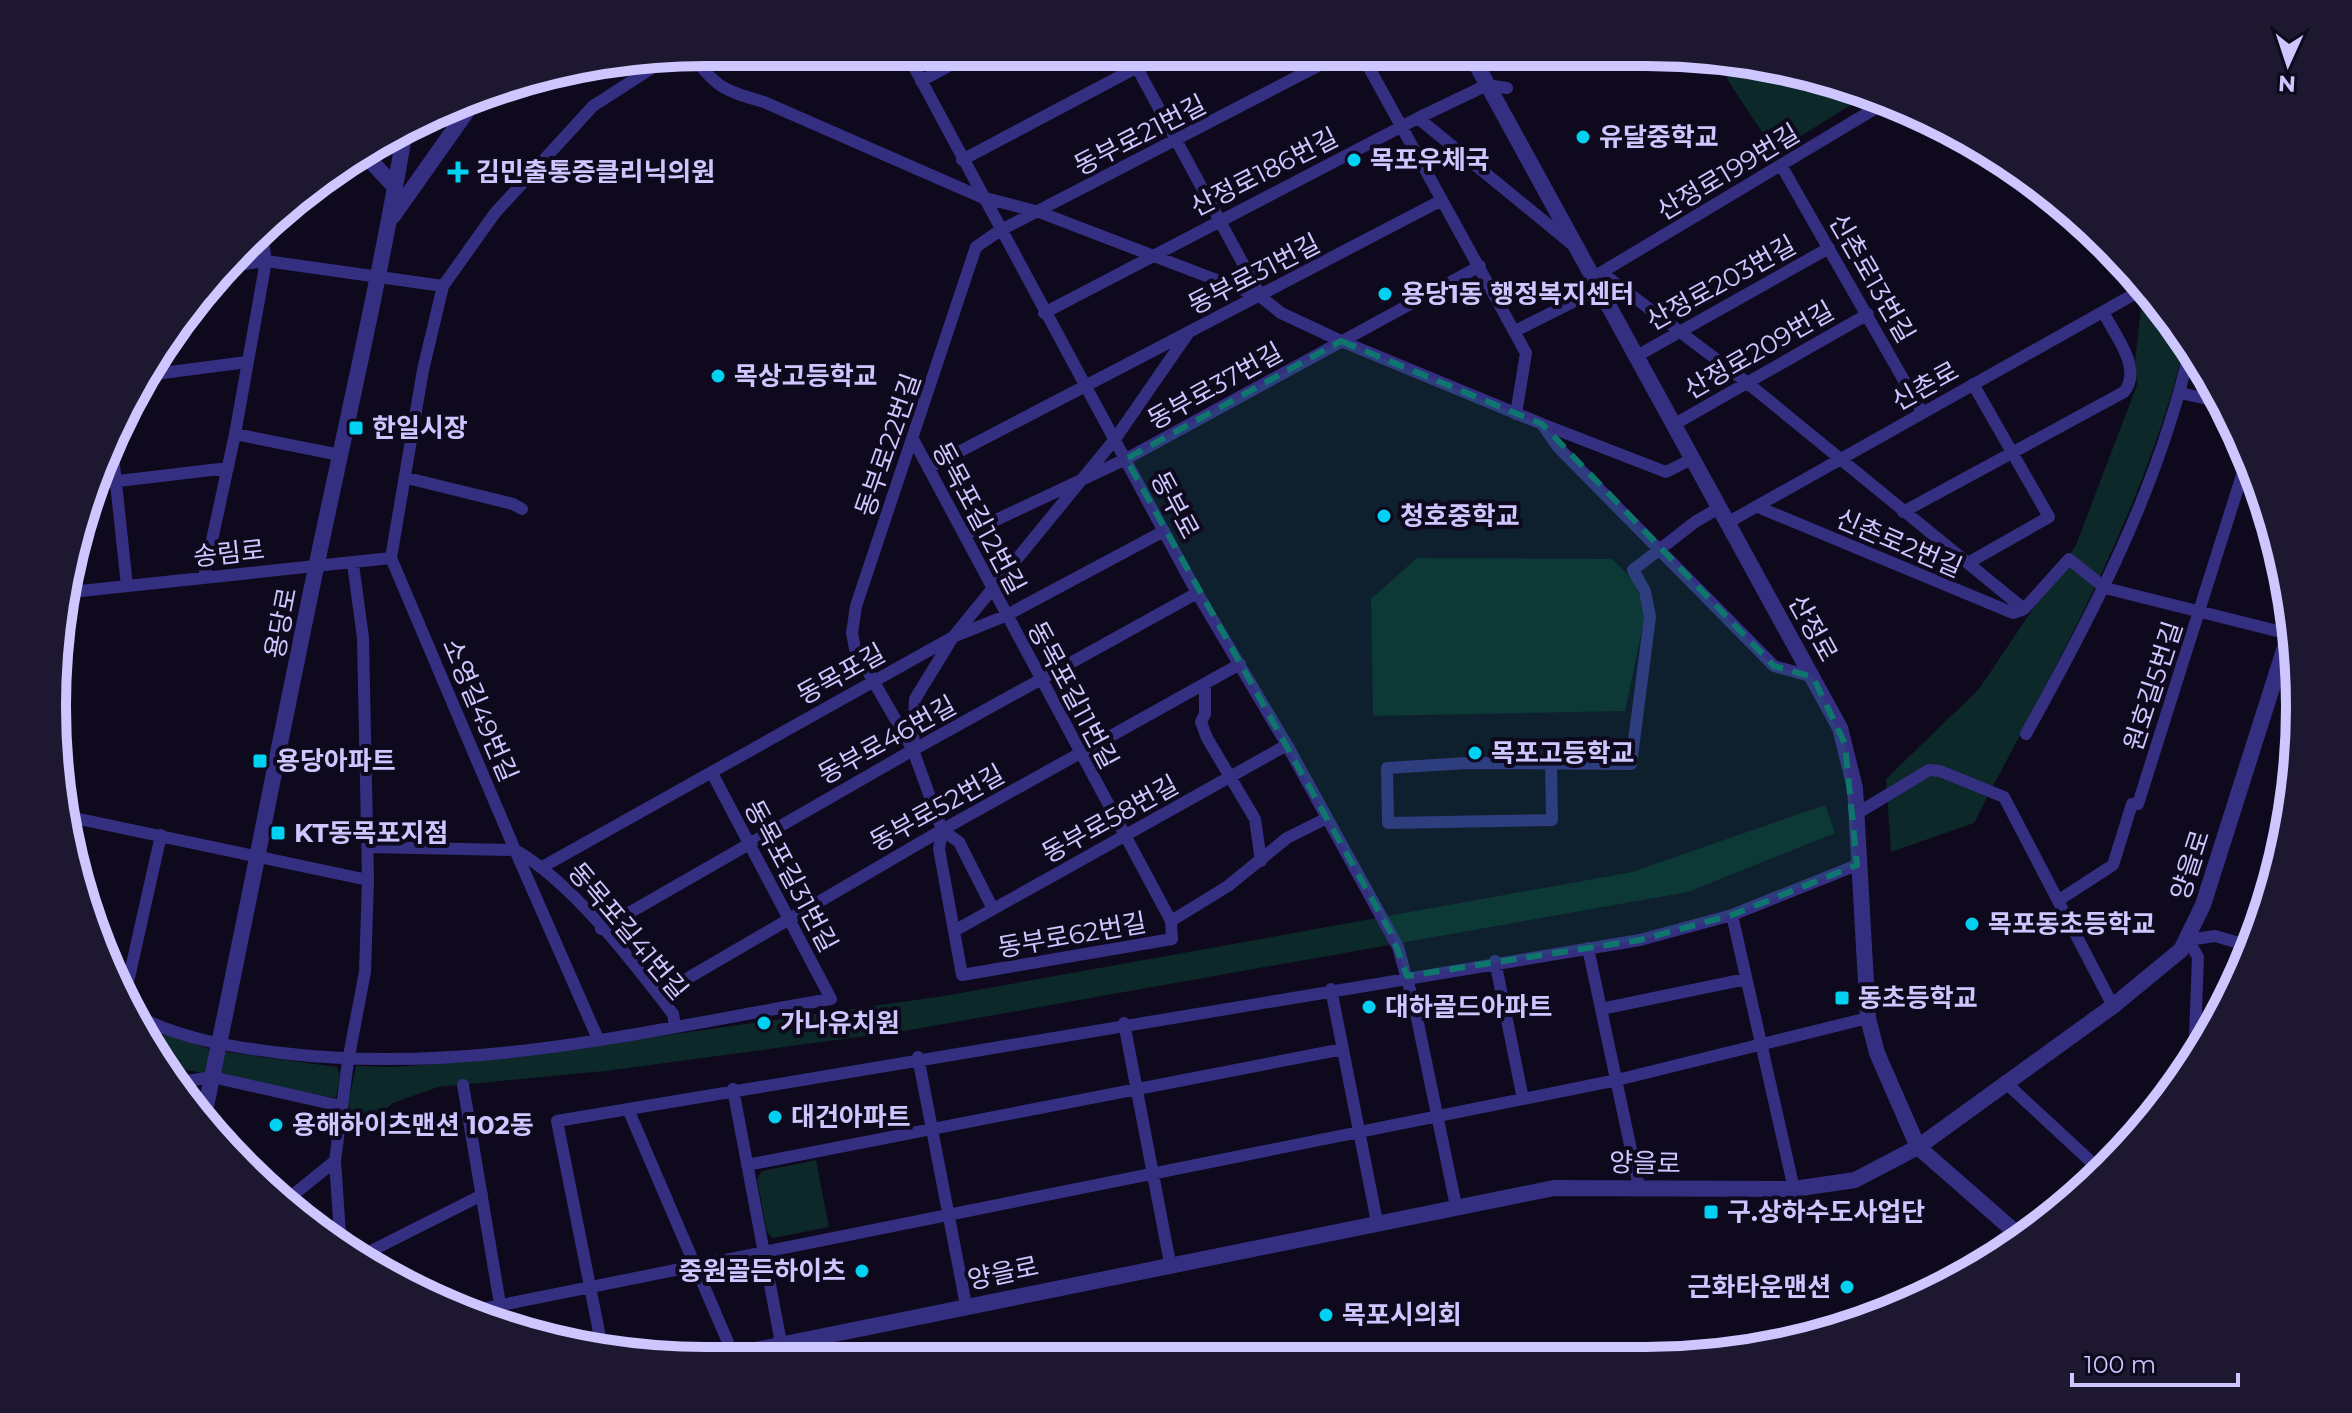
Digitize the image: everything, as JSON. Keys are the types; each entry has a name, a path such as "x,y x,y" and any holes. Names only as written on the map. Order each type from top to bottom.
{"street":[{"path":"701,66 726,91 764,102 981,197 1039,212 1261,297 1281,313 1341,341 1516,414 1666,472 1692,459"},
{"name":"동부로","path":"913,66 999,231 1197,593 1287,745 1392,935 1407,976 1456,1206"},
{"path":"921,81 948,66"},
{"name":"동부로21번길","path":"999,231 1318,66"},
{"path":"1368,66 1526,353 1516,414"},
{"name":"산정로","path":"1477,66 1594,284 1813,677 1845,744 1855,788 1868,1018 1877,1053 1918,1147 2013,1230"},
{"path":"962,160 1137,67 1261,297"},
{"path":"391,558 423,370 443,286 495,213 593,106 613,90 652,68"},
{"path":"1487,85 1507,88"},
{"name":"산정로186번길","path":"1044,313 1220,219 1487,85"},
{"name":"산정로199번길","path":"1515,331 1875,109"},
{"path":"390,220 465,113"},
{"path":"1418,118 1573,245"},
{"name":"용당로","path":"206,1106 316,566 381,275 403,143"},
{"path":"371,161 395,187"},
{"name":"신촌로13번길","path":"1782,167 1922,412"},
{"name":"동부로31번길","path":"928,468 1084,383 1261,297 1442,200"},
{"name":"동부로22번길","path":"913,750 853,642 853,616 914,441 976,247 999,231"},
{"path":"204,577 235,434 266,261 263,245"},
{"name":"산정로203번길","path":"1635,357 1829,248"},
{"path":"244,264 266,261 443,286"},
{"name":"동부로37번길","path":"966,534 1126,459 1480,266"},
{"path":"1594,284 1606,276 1681,332 2024,609 2069,559 2105,588 2199,613 2281,628"},
{"name":"신촌로","path":"1551,765 1631,764 1650,617 1645,591 1633,570 1659,549 1723,516 1758,507 2135,294"},
{"path":"1903,512 2124,392 2131,383 2132,369 2103,312"},
{"name":"산정로209번길","path":"1673,425 1745,381 1868,314"},
{"path":"954,931 939,849 942,830 913,750 915,699 953,637 1115,439 1189,332"},
{"path":"160,373 247,362"},
{"path":"2026,734 2105,588 2164,445 2187,365"},
{"path":"1968,563 2049,517 1973,384"},
{"path":"2180,393 2207,399"},
{"path":"1542,424 1558,447 1774,666 1813,677"},
{"path":"235,434 340,455"},
{"name":"동목포길12번길","path":"914,441 966,534 1005,616"},
{"path":"114,464 127,586"},
{"path":"107,483 228,468"},
{"name":"원호길5번길","path":"2059,900 2113,865 2132,804 2138,804 2242,475"},
{"path":"407,478 513,504 522,509"},
{"name":"신촌로2번길","path":"1758,507 1997,609 2018,613 2024,609"},
{"name":"동목포길","path":"544,866 953,637 1005,616 1164,531"},
{"name":"송림로","path":"76,591 391,558"},
{"name":"소영길49번길","path":"391,558 598,1039"},
{"path":"340,1231 335,1161 348,1061 365,972 368,880 363,638 353,564"},
{"name":"동부로46번길","path":"601,929 748,843 1197,593"},
{"name":"동목포길11번길","path":"1005,616 1171,921"},
{"name":"양을로","path":"764,1347 1554,1188 1794,1189 1855,1180 1918,1147 2113,1006 2166,964 2188,940 2203,905 2284,652"},
{"name":"동부로52번길","path":"659,995 942,830 1240,664"},
{"path":"1205,685 1205,714 1201,722 1207,738 1255,819 1261,861"},
{"name":"동부로58번길","path":"954,931 1287,745"},
{"path":"1467,763 1551,765 1552,820 1388,823 1387,768 1467,763"},
{"path":"1856,814 1929,770 1940,771 2004,797 2113,1006"},
{"name":"동목포길31번길","path":"675,1026 831,999 712,773"},
{"name":"동부로62번길","path":"954,931 962,975 1172,939 1171,921 1261,861 1287,838 1327,818"},
{"path":"76,822 161,835 368,880"},
{"path":"942,830 959,842 993,909"},
{"path":"128,981 161,835"},
{"path":"368,847 515,850 544,866"},
{"path":"600,1338 557,1121 918,1057 1495,961 1640,940 1732,915 1857,865"},
{"name":"동목포길41번길","path":"544,866 659,995 673,1014 675,1026"},
{"path":"1732,915 1794,1189"},
{"path":"2195,1035 2198,957 2188,940 2215,936 2240,943"},
{"path":"1588,948 1639,1187"},
{"path":"1495,961 1523,1099"},
{"path":"1601,1009 1746,979"},
{"path":"1331,989 1377,1222"},
{"path":"487,1308 1617,1080 1868,1018"},
{"path":"149,1021 220,1046 348,1061 472,1058 675,1026"},
{"path":"1124,1023 1170,1263"},
{"path":"747,1165 1343,1049"},
{"path":"918,1057 966,1305"},
{"path":"187,1081 212,1077 341,1106"},
{"path":"2005,1082 2093,1164"},
{"path":"463,1085 501,1313"},
{"path":"733,1089 781,1343"},
{"path":"628,1109 730,1347"},
{"path":"293,1195 335,1161"},
{"path":"370,1251 482,1195"}],"highlighted area":[{"path":"1341,341 1542,424 1774,666 1813,677 1845,744 1857,865 1732,915 1640,940 1407,976 1392,935 1126,459"}],"green space":[{"path":"1727,71 1770,78 1856,102 1775,152 1727,79"},
{"path":"2142,302 2181,356 2147,465 2066,647 1974,823 1891,852 1886,779 1979,689 2076,545 2137,385 2135,361"},
{"path":"1417,558 1612,559 1633,580 1646,611 1625,711 1373,716 1371,599"},
{"path":"1825,805 1835,833 1688,892 910,1030 605,1071 438,1087 393,1103 374,1118 350,1111 348,1104 356,1066 395,1067 505,1058 944,996 1632,872"},
{"path":"152,1027 212,1050 337,1067 340,1074 336,1098 178,1068"},
{"path":"816,1160 829,1227 773,1238 767,1232 757,1179 762,1171"}],"place":[{"name":"유달중학교","path":"1583,137"},
{"name":"목포우체국","path":"1354,160"},
{"name":"김민출통증클리닉의원","path":"458,172"},
{"name":"용당1동 행정복지센터","path":"1385,294"},
{"name":"목상고등학교","path":"718,376"},
{"name":"한일시장","path":"356,428"},
{"name":"청호중학교","path":"1384,516"},
{"name":"목포고등학교","path":"1475,753"},
{"name":"용당아파트","path":"260,761"},
{"name":"KT동목포지점","path":"278,833"},
{"name":"목포동초등학교","path":"1972,924"},
{"name":"동초등학교","path":"1842,998"},
{"name":"대하골드아파트","path":"1369,1007"},
{"name":"가나유치원","path":"764,1023"},
{"name":"대건아파트","path":"775,1117"},
{"name":"용해하이츠맨션 102동","path":"276,1125"},
{"name":"구.상하수도사업단","path":"1711,1212"},
{"name":"중원골든하이츠","path":"862,1271"},
{"name":"근화타운맨션","path":"1847,1287"},
{"name":"목포시의회","path":"1326,1315"}]}
